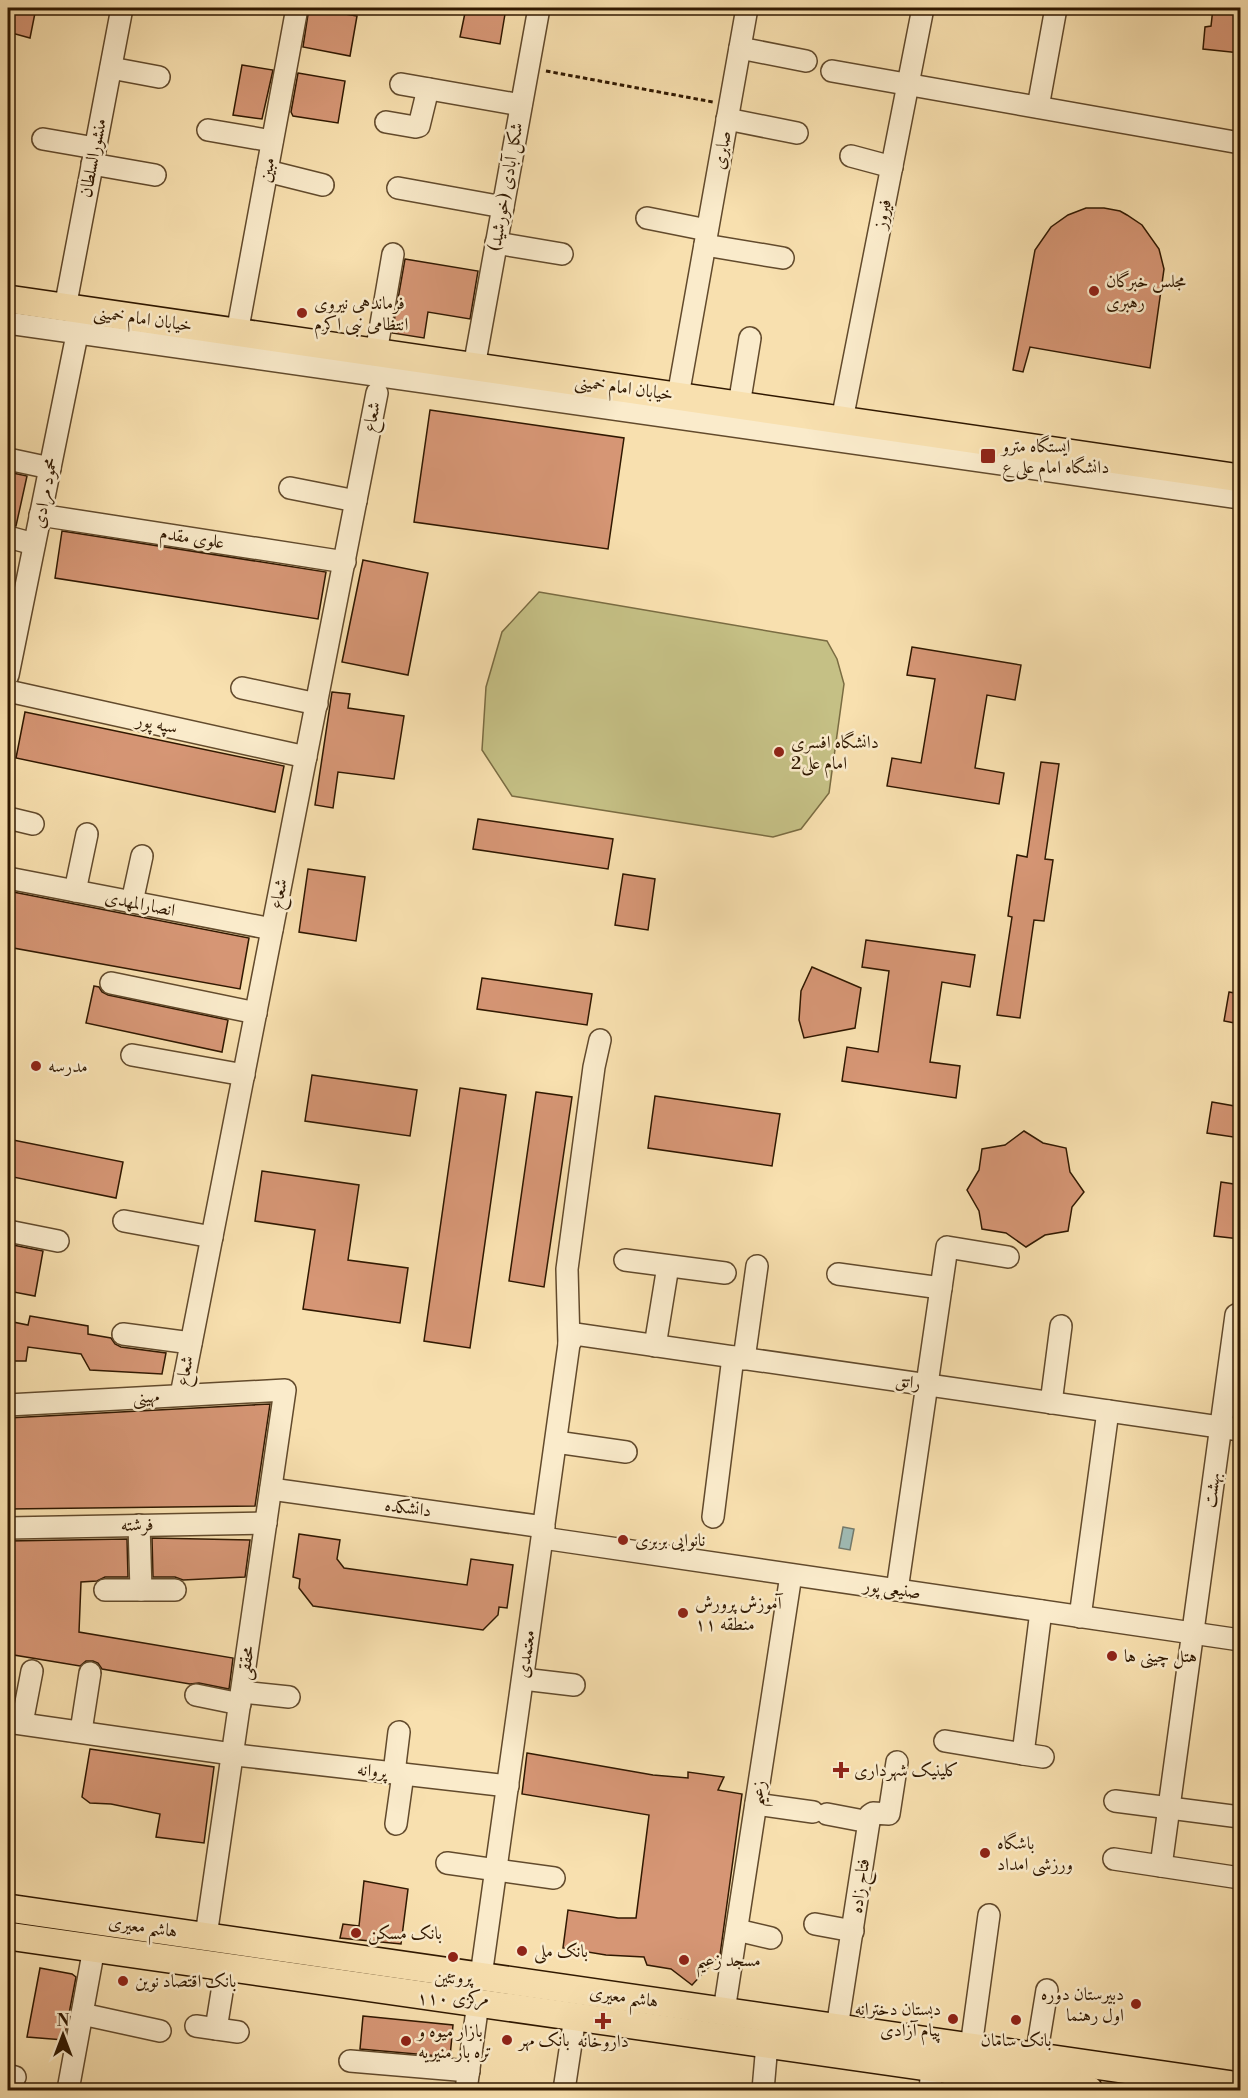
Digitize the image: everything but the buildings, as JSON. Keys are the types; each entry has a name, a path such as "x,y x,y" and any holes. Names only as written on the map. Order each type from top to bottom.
{"main road":[{"name":"خیابان امام خمینی","path":"8,299 75,317 237,333 1240,478"},
{"name":"هاشم معیری","path":"8,1908 1240,2086"},
{"name":"هاشم معیری","path":"8,1936 766,2044 931,2079 1089,2091"},
{"path":"206,1936 214,1965"},
{"path":"478,2003 481,1976"},
{"path":"721,2038 724,2012"}],"street":[{"name":"منشورالسلطان","path":"75,317 94,156 122,8"},
{"name":"مبین","path":"237,333 297,8"},
{"name":"شکل آبادی (خورشید)","path":"474,367 539,8"},
{"path":"747,8 728,112 797,133"},
{"name":"فیروز","path":"842,420 908,85 919,8"},
{"path":"1038,107 1056,8"},
{"path":"740,48 806,61"},
{"path":"111,68 159,77"},
{"path":"832,71 1240,143"},
{"path":"401,84 521,105"},
{"path":"386,122 419,126 428,89"},
{"name":"صابری","path":"678,396 728,112"},
{"path":"208,130 272,141"},
{"path":"43,139 155,175"},
{"path":"850,156 892,167"},
{"path":"267,171 323,185"},
{"path":"398,188 503,207"},
{"path":"647,218 783,258"},
{"path":"496,243 562,254"},
{"path":"376,353 393,254"},
{"path":"8,323 75,317 1240,498"},
{"name":"محمود مرادی","path":"8,675 13,620 34,544 50,468 75,317"},
{"path":"739,405 750,338"},
{"name":"شعاع","path":"181,1395 377,393"},
{"path":"8,459 50,468"},
{"path":"290,488 356,501"},
{"name":"علوی مقدم","path":"40,514 345,562"},
{"path":"8,537 34,544"},
{"path":"242,688 317,704"},
{"name":"سپه پور","path":"8,692 306,757"},
{"path":"8,818 33,824"},
{"path":"75,891 87,834"},
{"path":"132,902 142,856"},
{"name":"انصارالمهدی","path":"8,878 272,929"},
{"path":"111,983 256,1013"},
{"name":"معتمدی","path":"481,1976 572,1339 567,1269 594,1067 600,1040"},
{"path":"132,1055 244,1075"},
{"path":"124,1221 212,1237"},
{"path":"8,1231 58,1241"},
{"path":"897,1590 947,1247 1008,1257"},
{"path":"625,1260 725,1273"},
{"path":"655,1346 668,1266"},
{"path":"713,1517 739,1358 757,1266"},
{"path":"838,1274 941,1288"},
{"name":"بهشت","path":"1161,1866 1193,1633 1230,1429 1236,1315 1240,1316"},
{"path":"1051,1403 1061,1326"},
{"path":"123,1334 191,1343"},
{"name":"راتق","path":"572,1339 655,1346 1230,1429"},
{"name":"مهینی","path":"8,1405 285,1390"},
{"name":"محققی","path":"206,1936 285,1390"},
{"path":"1080,1617 1108,1411"},
{"path":"556,1442 626,1452"},
{"name":"دانشکده","path":"271,1489 543,1533"},
{"name":"فرشته","path":"8,1528 266,1522"},
{"path":"140,1525 141,1590"},
{"name":"صنیعی پور","path":"543,1533 791,1575 1240,1640"},
{"name":"زعیم","path":"724,2012 791,1575"},
{"path":"105,1590 175,1590"},
{"path":"945,1741 1033,1755 1041,1611"},
{"path":"15,1723 32,1671"},
{"path":"81,1731 90,1673"},
{"path":"523,1679 574,1685"},
{"path":"196,1695 241,1698 289,1697"},
{"name":"پروانه","path":"15,1723 234,1755 508,1786"},
{"path":"396,1824 399,1732"},
{"path":"756,1804 869,1822 870,1814 887,1814 891,1810 897,1762"},
{"path":"1115,1801 1240,1817"},
{"name":"فتاح زاده","path":"837,2028 869,1822"},
{"path":"1114,1859 1240,1878"},
{"path":"447,1863 554,1878"},
{"path":"971,2047 989,1915"},
{"path":"816,1924 853,1931"},
{"path":"737,1930 771,1938"},
{"path":"68,2091 94,1948"},
{"path":"214,1965 206,2027 238,2032"},
{"path":"1036,2057 1047,1990"},
{"path":"350,2061 468,2081 478,2003"},
{"path":"82,2014 160,2031"},
{"path":"564,2091 575,2017"},
{"path":"764,2091 766,2044"}],"path":[{"name":"صابری","path":"528,68 728,112"}],"shaded area":[{"path":"539,592 827,641 837,659 844,684 829,793 801,829 773,837 512,796 482,750 486,687 502,632"}],"water":[{"path":"843,1527 854,1529 850,1550 839,1548"}],"place":[{"name":"مجلس خبرگان رهبری","path":"1094,291"},
{"name":"فرماندهی نیروی انتظامی نبی اکرم","path":"302,313"},
{"name":"ایستگاه مترو دانشگاه امام علی ع","path":"988,456"},
{"name":"دانشگاه افسری امام علی2","path":"779,752"},
{"name":"مدرسه","path":"36,1066"},
{"name":"نانوایی بربری","path":"623,1540"},
{"name":"آموزش پرورش منطقه ۱۱","path":"683,1613"},
{"name":"هتل چینی ها","path":"1112,1656"},
{"name":"کلینیک شهرداری","path":"841,1770"},
{"name":"باشگاه ورزشی امداد","path":"985,1853"},
{"name":"بانک مسکن","path":"356,1933"},
{"name":"بانک ملی","path":"522,1951"},
{"name":"پروتئین مرکزی ۱۱۰","path":"453,1957"},
{"name":"مسجد زعیم","path":"684,1960"},
{"name":"بانک اقتصاد نوین","path":"123,1981"},
{"name":"دبیرستان دوره اول رهنما","path":"1136,2004"},
{"name":"دبستان دخترانه پیام آزادی","path":"953,2019"},
{"name":"بانک سامان","path":"1016,2020"},
{"name":"داروخانه","path":"603,2021"},
{"name":"بانک مهر","path":"507,2040"},
{"name":"بازار میوه و تره بار منیریه","path":"406,2041"}]}
